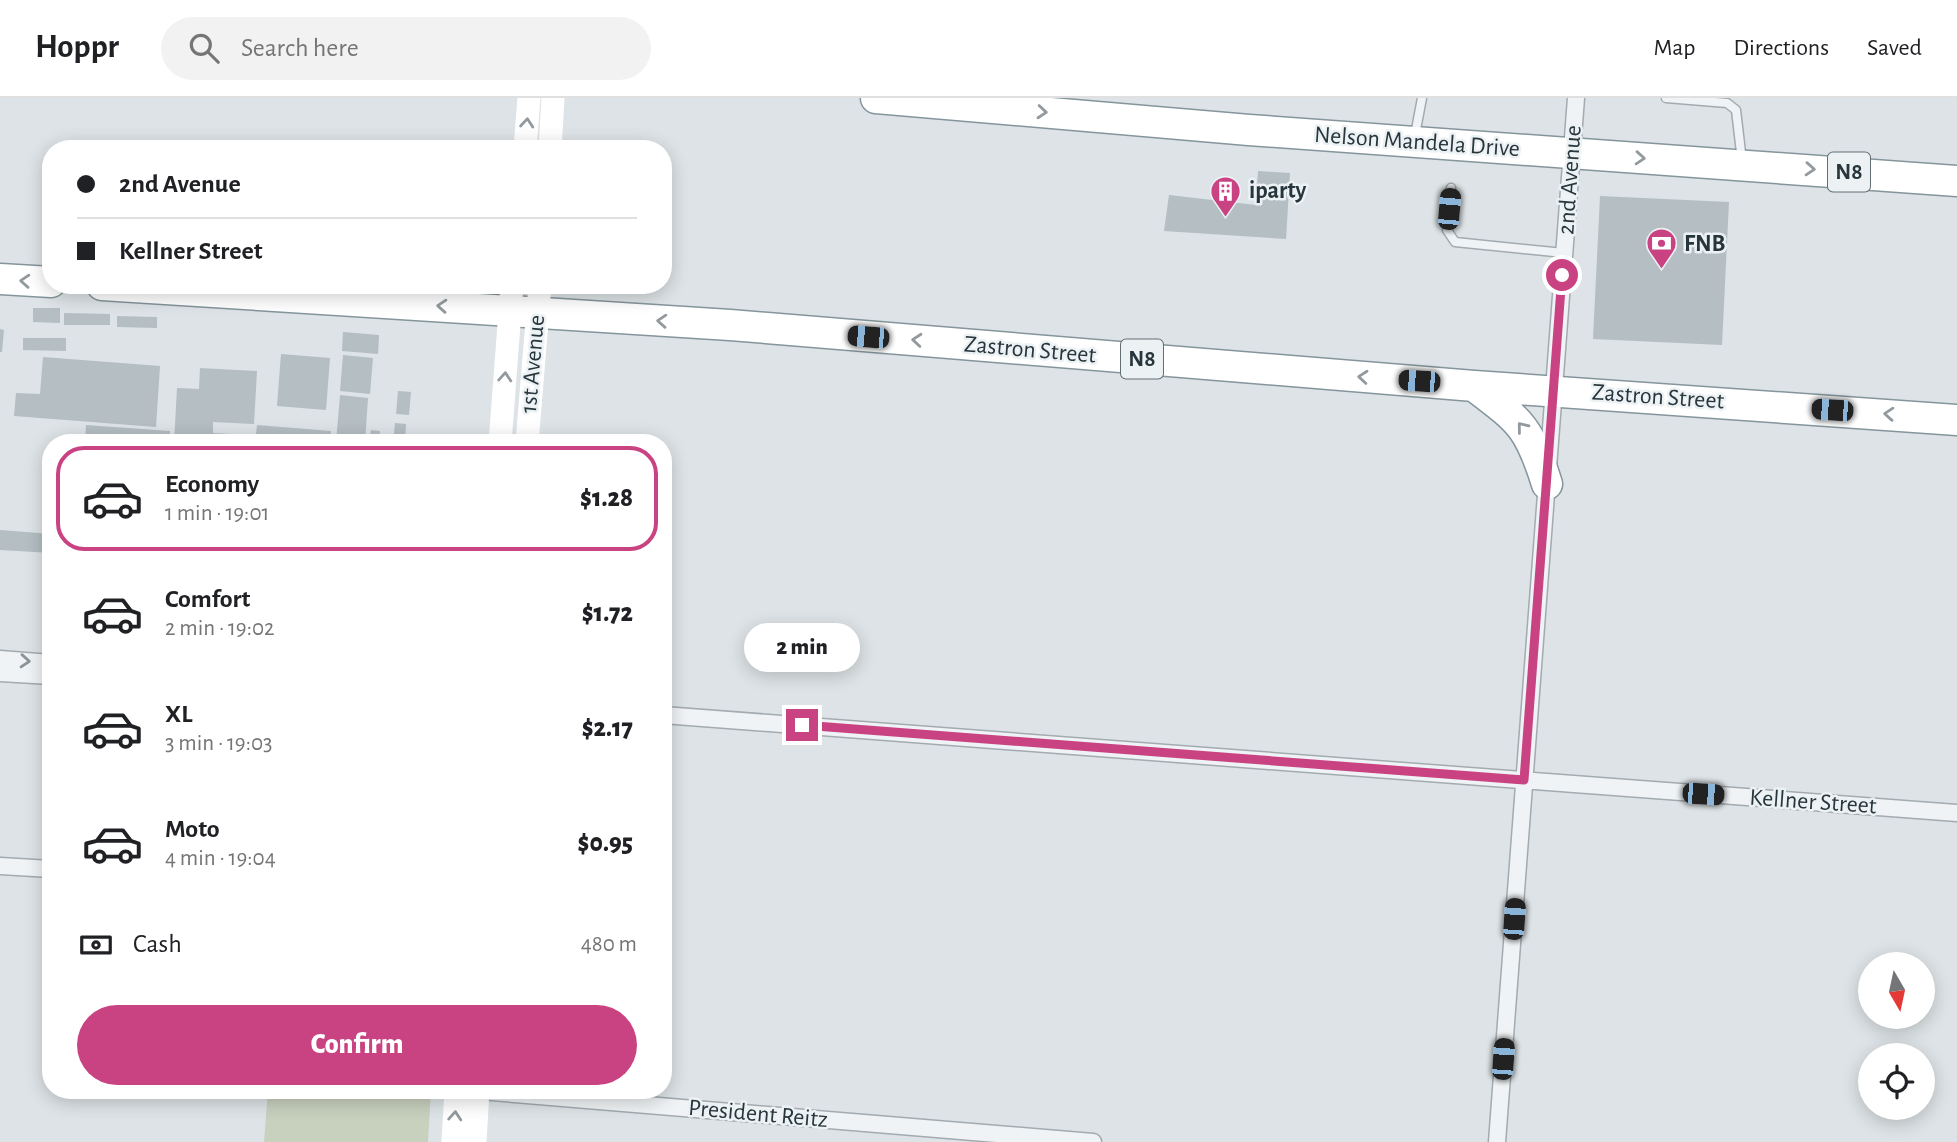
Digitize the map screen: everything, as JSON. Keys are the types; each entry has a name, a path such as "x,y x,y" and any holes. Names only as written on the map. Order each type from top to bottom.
{"highway":[{"name":"Nelson Mandela Drive","path":"876,98 1957,181"},
{"path":"0,279 42,281"},
{"name":"Zastron Street","path":"374,294 525,299 758,328 1474,386 1957,420"},
{"path":"1474,386 1521,424 1534,443 1547,484"}],"street":[{"path":"526,140 529,98"},
{"path":"551,140 553,98"},
{"name":"2nd Avenue","path":"1497,1142 1576,98"},
{"name":"1st Avenue","path":"502,434 525,299"},
{"name":"1st Avenue","path":"525,299 527,434"},
{"path":"0,659 42,662"},
{"path":"0,673 42,675"},
{"name":"Kellner Street","path":"672,716 1957,813"},
{"path":"0,866 42,868"},
{"path":"453,1142 455,1099"},
{"path":"475,1142 477,1099"},
{"name":"President Reitz","path":"574,1099 1093,1142"}],"lane":[{"path":"1414,141 1422,98"},
{"path":"1666,98 1727,103 1736,110 1742,164"},
{"path":"1451,188 1447,230 1455,242 1564,253"}],"green space":[{"path":"267,1099 430,1099 428,1142 264,1142"}],"building":[{"name":"iparty","path":"1258,171 1290,173 1286,239 1164,231 1169,195 1256,205"},
{"name":"FNB","path":"1600,196 1729,202 1722,345 1593,339"},
{"path":"33,308 60,308 60,323 33,322"},
{"path":"64,313 110,314 110,325 64,325"},
{"path":"117,316 157,317 157,328 117,327"},
{"path":"0,329 4,330 2,352 0,352"},
{"path":"343,332 379,335 378,354 342,351"},
{"path":"23,338 66,338 66,351 23,350"},
{"path":"281,354 330,358 326,410 277,406"},
{"path":"343,355 373,358 370,394 340,391"},
{"path":"43,357 160,366 156,427 14,416 16,393 40,394"},
{"path":"200,368 257,371 254,424 213,422 213,433 230,434 174,434 177,388 199,389"},
{"path":"398,391 411,392 409,415 396,414"},
{"path":"340,395 368,398 366,434 337,434"},
{"path":"395,423 406,424 405,434 394,434"},
{"path":"86,425 170,431 170,434 86,434"},
{"path":"257,425 331,431 331,434 256,434"},
{"path":"371,430 380,431 380,434 370,434"},
{"path":"0,530 42,533 42,552 0,550"}],"place":[{"name":"iparty","path":"1226,218"},
{"name":"FNB","path":"1661,271"}],"route":[{"path":"802,725 1524,780 1562,275"}]}
